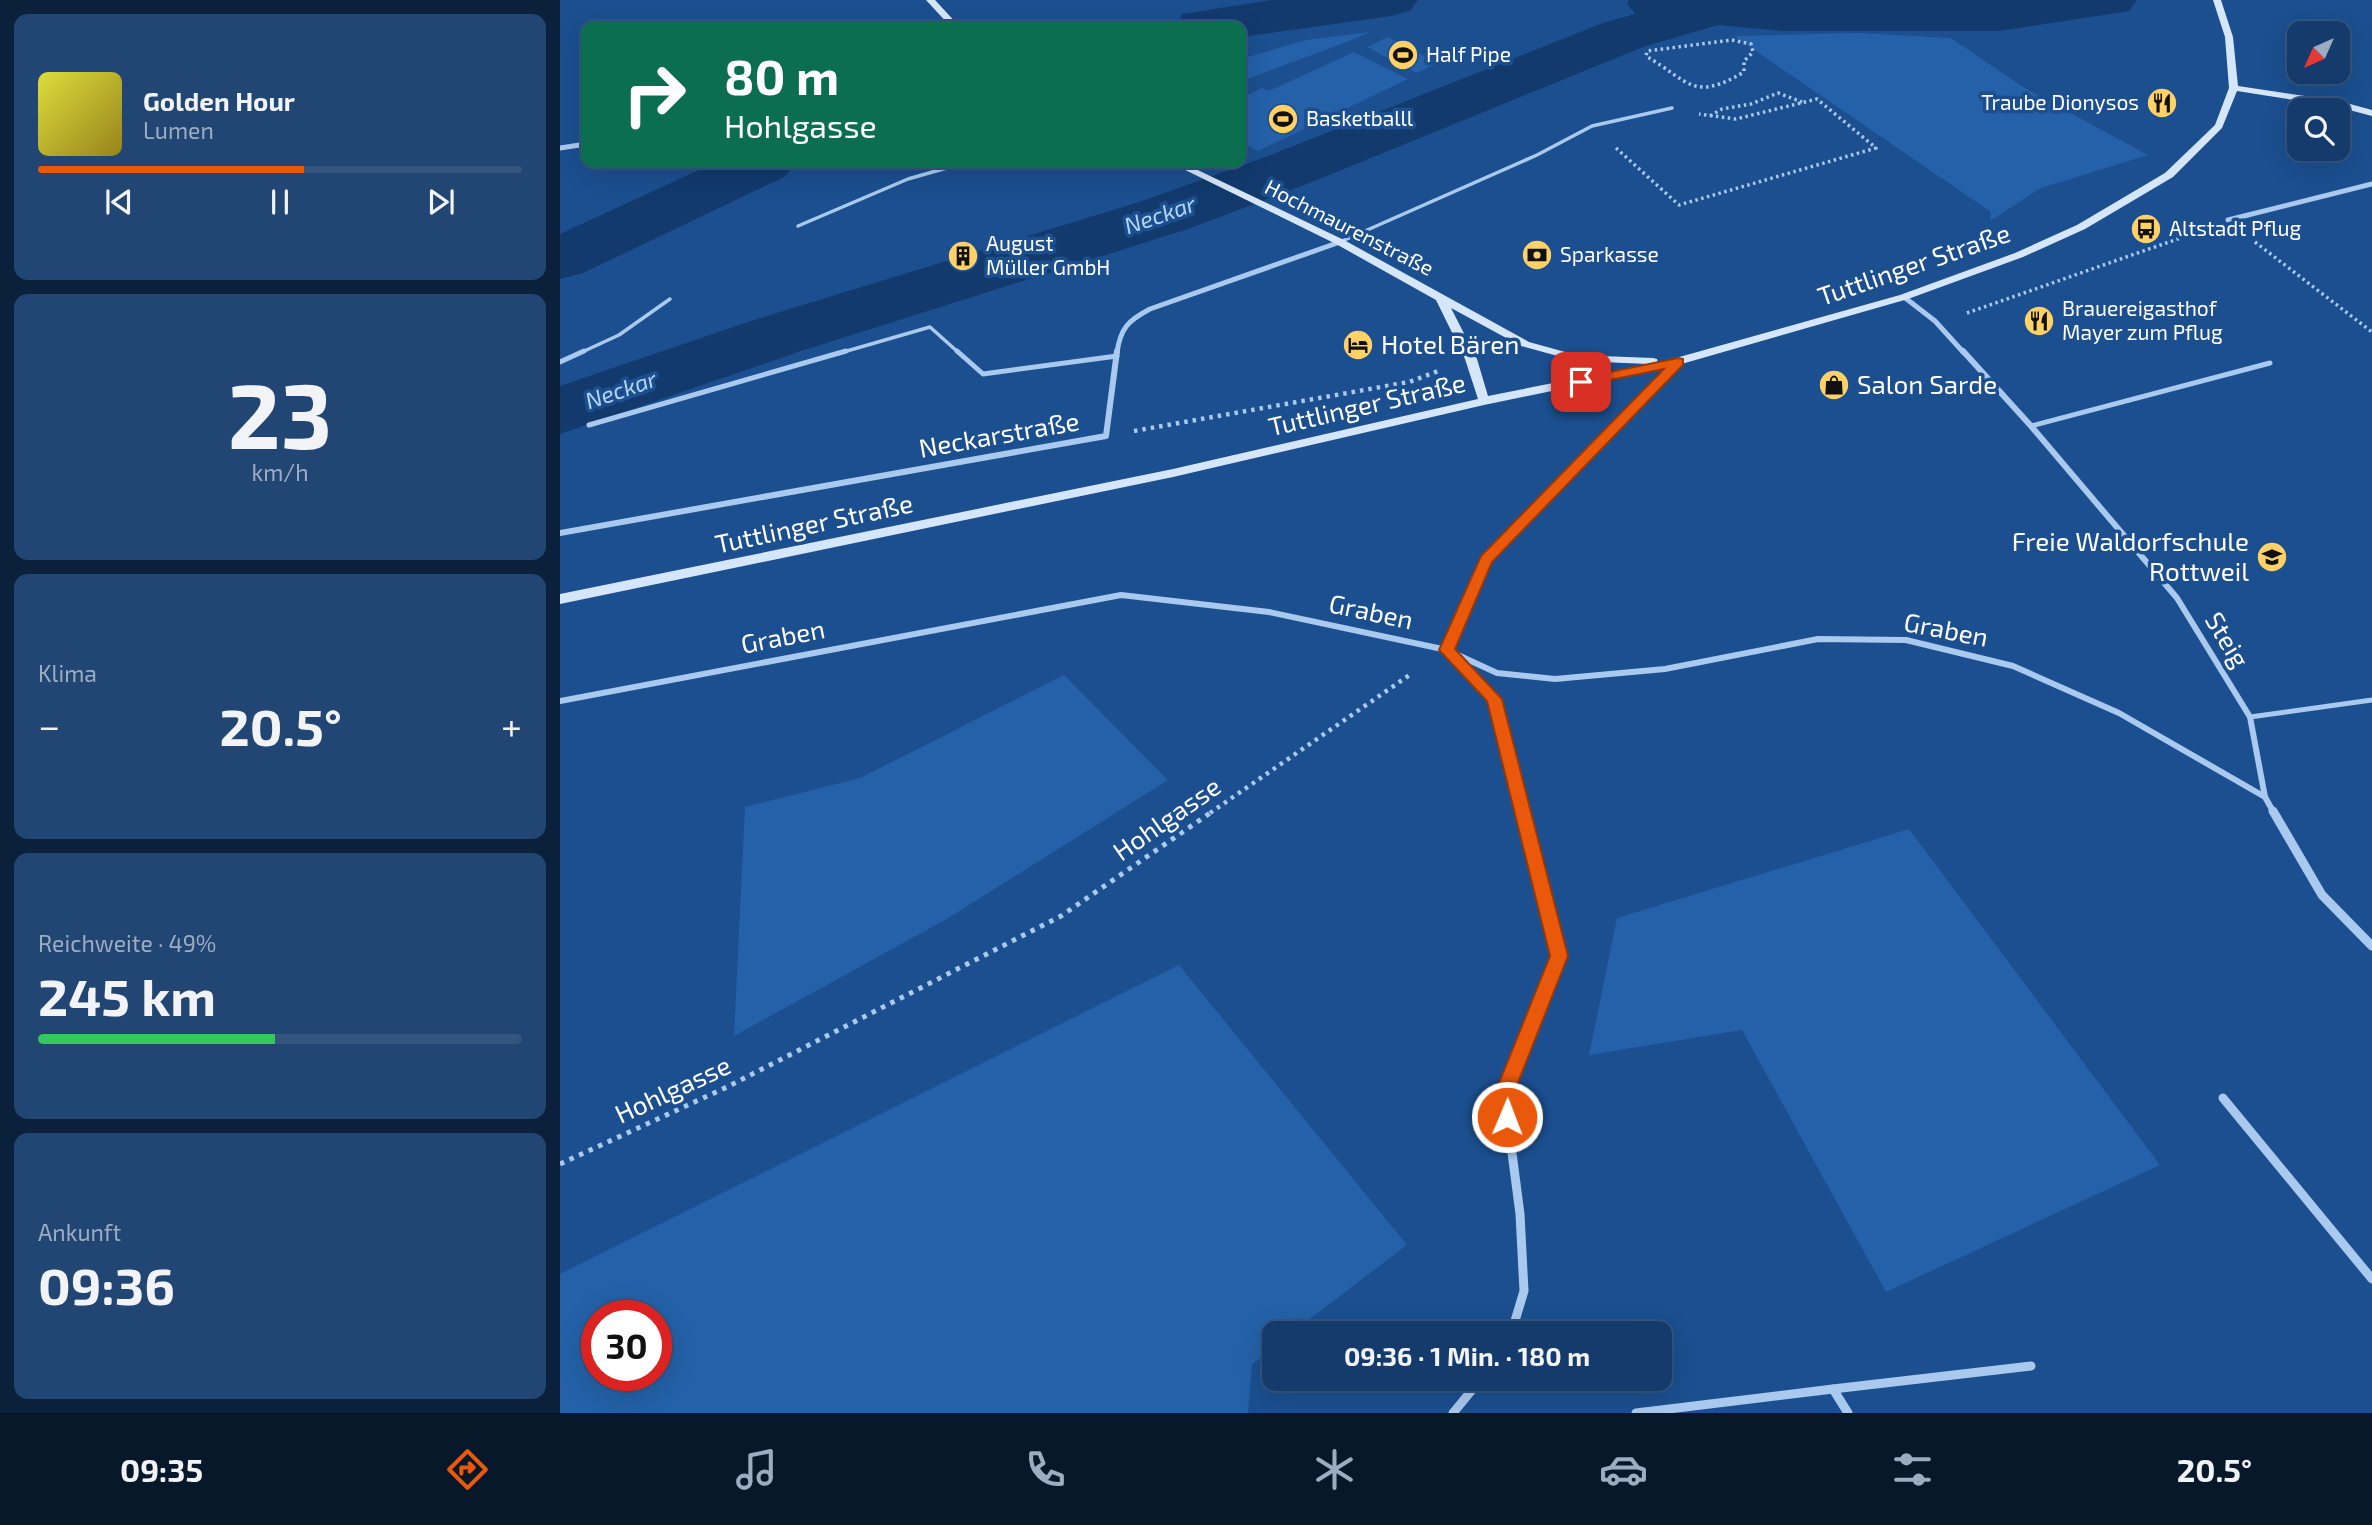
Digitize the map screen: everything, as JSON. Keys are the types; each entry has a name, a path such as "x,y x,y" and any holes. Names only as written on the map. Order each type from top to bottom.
{"street":[{"path":"930,0 950,21"},
{"name":"Tuttlinger Straße","path":"560,599 1173,473 1484,401 1678,362 1904,297 2019,255 2081,227 2169,174 2219,125 2234,88 2229,37 2217,0"},
{"path":"2234,88 2339,104 2372,113"},
{"path":"560,148 581,145"},
{"name":"Hochmaurenstraße","path":"1186,168 1340,242 1441,298 1471,359 1484,401"},
{"path":"2228,220 2372,184"},
{"name":"Neckarstraße","path":"560,533 1106,436 1119,336 1129,320 1150,309 1340,242"},
{"name":"Steig","path":"1904,297 1935,321 2031,426 2177,598 2250,717 2265,797 2322,895 2372,946"},
{"path":"1441,298 1525,344 1576,358 1678,362"},
{"path":"1515,1321 1524,1291 1520,1214 1504,1093 1559,956 1494,699 1447,650 1486,559 1678,362"},
{"name":"Graben","path":"560,701 1121,595 1269,612 1447,650 1497,673 1555,679 1665,669 1818,639 1906,640 2012,666 2119,713 2265,797"},
{"path":"2224,1098 2372,1279"},
{"path":"1636,1413 2031,1366"},
{"path":"1833,1389 1848,1413"},
{"path":"1452,1413 1471,1391"}],"lane":[{"path":"1340,242 1536,155 1592,126 1672,107"},
{"path":"798,226 908,179 946,168"},
{"path":"560,362 619,335 670,299"},
{"path":"589,425 930,327 983,374 1117,356"},
{"path":"2031,426 2270,363"},
{"path":"2250,717 2372,700"}],"path":[{"path":"1732,40 1751,44 1751,54 1744,61 1744,72 1717,88 1701,90 1689,87 1670,69 1646,56 1647,51 1660,47 1732,40"},
{"path":"1710,116 1718,110 1744,106 1768,95 1793,95 1803,102"},
{"path":"1592,126 1679,205 1876,148 1817,99 1736,120 1672,107"},
{"path":"1935,321 1982,310 2228,220 2372,332"},
{"path":"1106,436 1409,382 1471,359"},
{"name":"Hohlgasse","path":"560,1164 727,1087 1061,916 1447,650"}],"shaded area":[{"path":"1370,32 1246,80 1246,58 1306,40"},
{"path":"1858,33 1951,38 2023,87 2148,155 2041,188 1990,221 1991,212 1734,36"},
{"name":"Half Pipe","path":"1388,37 1438,63 1417,73 1367,47"},
{"name":"Basketballl","path":"1354,52 1408,79 1258,151 1246,144 1246,96 1262,88 1269,91"},
{"path":"1064,675 1168,780 945,920 734,1036 745,807 860,778"},
{"path":"1909,829 2160,1165 1886,1292 1742,1030 1589,1055 1617,918"},
{"path":"1179,965 1407,1245 1307,1321 1262,1321 1262,1356 1252,1364 1248,1413 560,1413 560,1274"}],"waterway":[{"name":"Neckar","path":"1239,21 1391,0"},
{"name":"Neckar","path":"1654,3 1783,15 1999,15 2110,0"},
{"name":"Neckar","path":"560,411 776,336 1165,215 1285,171 1623,35 1712,10"},
{"name":"Neckar","path":"560,259 753,168"}],"place":[{"name":"Half Pipe","path":"1403,55"},
{"name":"Traube Dionysos","path":"2162,103"},
{"name":"Basketballl","path":"1283,119"},
{"name":"Altstadt Pflug","path":"2146,229"},
{"name":"Sparkasse","path":"1537,255"},
{"name":"August Müller GmbH","path":"963,256"},
{"name":"Brauereigasthof Mayer zum Pflug","path":"2039,321"},
{"name":"Hotel Bären","path":"1358,345"},
{"name":"Salon Sarde","path":"1834,385"},
{"name":"Freie Waldorfschule Rottweil","path":"2272,557"}],"route":[{"path":"1507,1117 1504,1093 1559,956 1494,699 1447,650 1486,559 1678,362 1581,382"}]}
